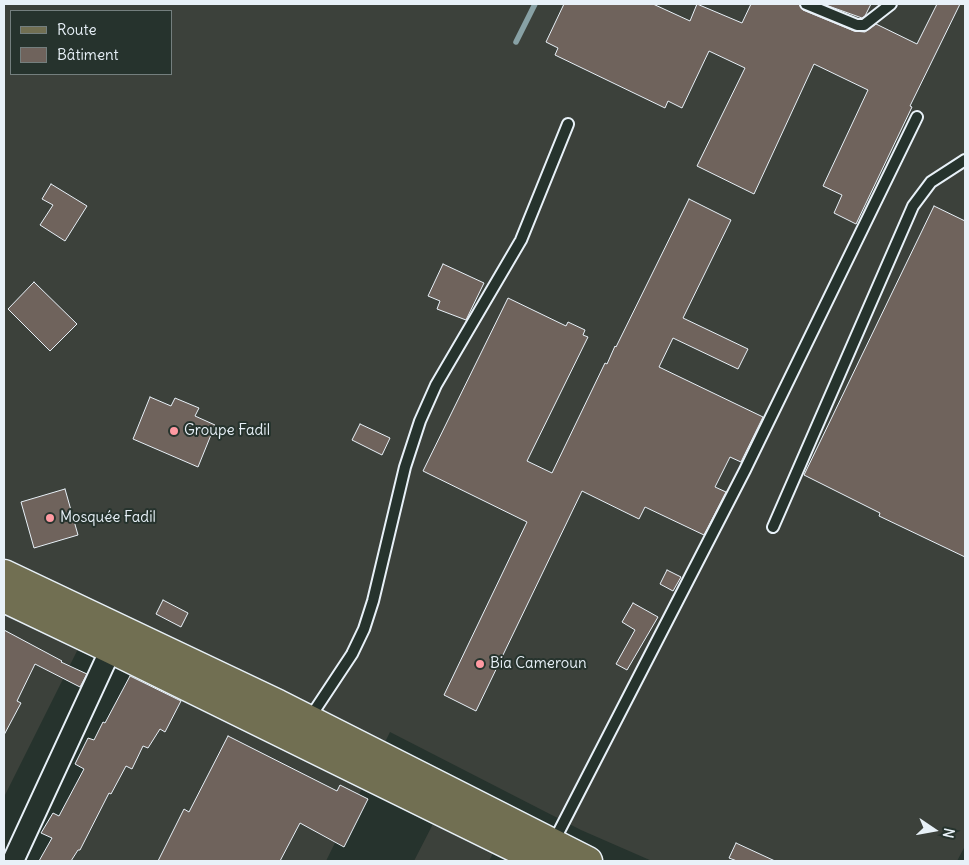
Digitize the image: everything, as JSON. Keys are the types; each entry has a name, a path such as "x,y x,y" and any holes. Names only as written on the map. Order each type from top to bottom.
{"main road":[{"path":"4,574 546,855 588,861"},
{"path":"4,598 111,649 302,730"}],"street":[{"path":"12,861 111,649"}],"lane":[{"path":"806,4 857,25 864,26 891,4"},
{"path":"546,855 745,470 917,117"},
{"path":"302,730 352,654 364,629 373,601 405,468 420,421 436,385 521,240 568,124"},
{"path":"773,526 913,206 931,182 965,160"}],"shaded area":[{"path":"4,4 965,4 965,846 957,861 652,861 581,830 390,732 326,861 64,861 155,679 80,645 4,797"},
{"path":"434,822 495,849 489,861 414,861"}],"building":[{"path":"564,4 653,4 690,21 697,4 742,23 751,4 799,4 803,10 854,31 865,32 876,24 917,44 937,4 960,4 910,106 912,107 856,224 834,213 842,195 823,186 868,90 814,64 754,194 697,166 745,68 709,51 682,108 668,101 665,108 555,55 558,48 546,42"},
{"path":"823,4 871,4 862,18"},
{"path":"51,184 87,206 65,241 40,225 53,205 42,199"},
{"path":"689,199 731,220 683,318 748,349 738,369 673,338 659,367 763,417 741,462 730,457 715,487 726,492 704,535 645,507 639,519 582,491 476,711 444,695 527,522 423,471 508,298 566,326 568,322 585,330 583,335 588,337 527,461 552,473 605,363 607,364 616,347"},
{"path":"934,206 965,221 965,557 879,516 880,513 804,475"},
{"path":"443,264 484,283 466,320 437,309 440,301 428,296"},
{"path":"34,282 77,324 50,351 8,309"},
{"name":"Groupe Fadil","path":"150,397 171,406 175,398 199,408 195,416 215,425 198,467 133,439"},
{"path":"360,424 390,438 382,455 352,440"},
{"name":"Mosquée Fadil","path":"65,489 78,535 34,548 21,502"},
{"path":"667,570 681,577 673,591 660,584"},
{"path":"163,600 188,613 181,627 156,614"},
{"path":"633,603 658,617 627,670 616,664 635,630 622,622"},
{"path":"4,630 61,662 87,674 80,687 35,664 17,701 21,703 4,735"},
{"path":"130,676 181,701 165,732 160,729 148,748 143,746 132,769 126,766 111,794 109,793 80,850 78,850 71,861 39,861 52,838 41,833 53,813 59,816 84,769 75,764 88,738 94,740"},
{"path":"228,736 337,791 340,785 368,799 344,847 300,823 280,861 158,861 184,809 189,812"},
{"path":"736,843 775,861 737,861 729,858"}],"waterway":[{"path":"516,42 535,4"}],"place":[{"name":"Groupe Fadil","path":"174,431"},
{"name":"Mosquée Fadil","path":"50,518"},
{"name":"Bia Cameroun","path":"480,664"}]}
